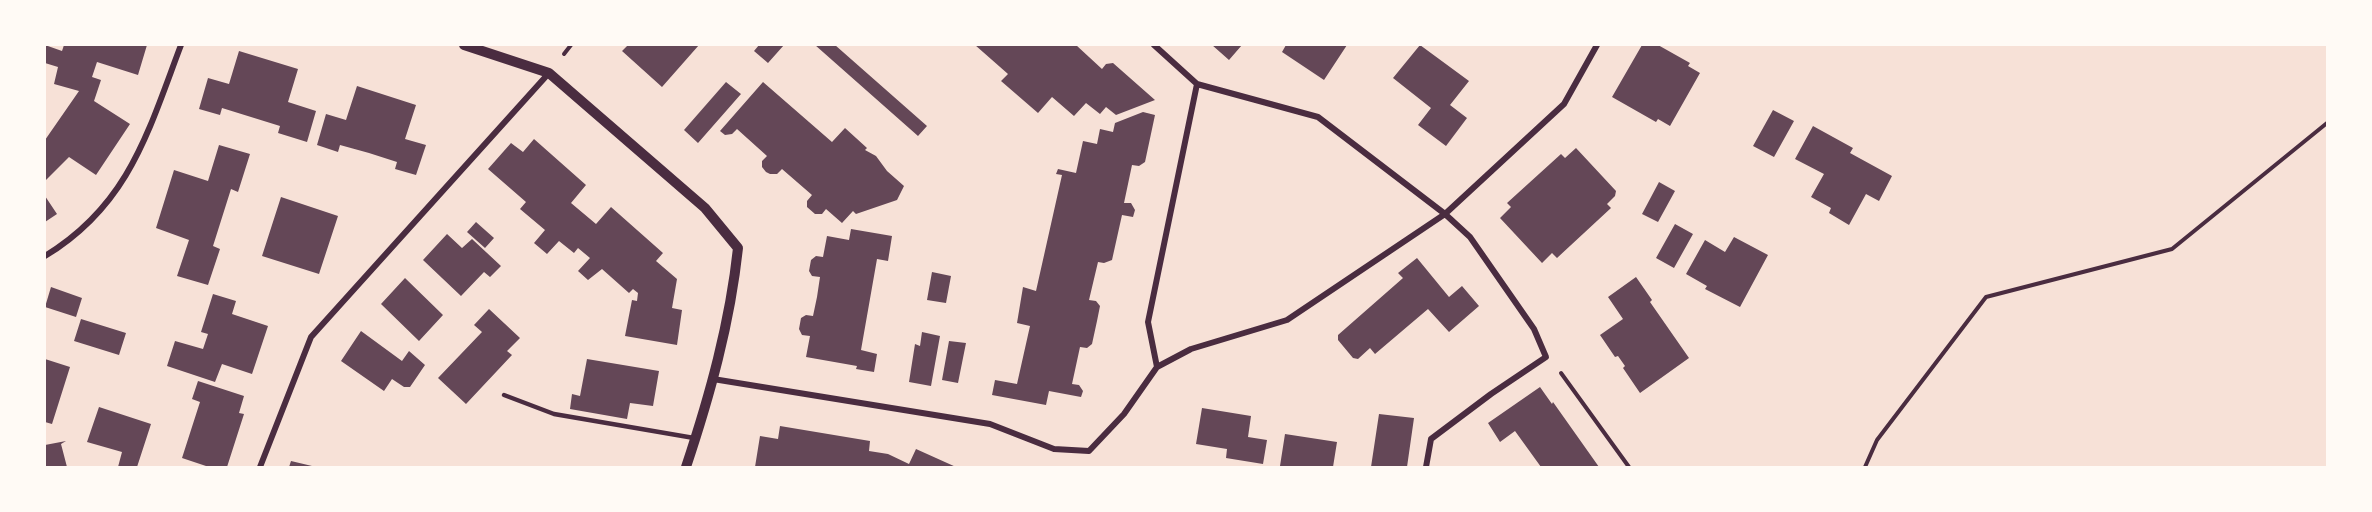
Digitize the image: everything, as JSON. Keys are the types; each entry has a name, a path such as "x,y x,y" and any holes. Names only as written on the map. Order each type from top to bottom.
{"street":[{"path":"45,256 71,240 98,214 126,178 150,128 181,45"},
{"path":"464,45 549,73 705,208 738,248 733,294 713,379 687,467"},
{"path":"1154,45 1197,84 1318,117 1445,214 1470,237 1534,329 1546,357 1491,394 1431,439 1426,467"},
{"path":"713,379 990,424 1054,449 1089,451 1124,414 1157,367 1191,349 1287,320 1445,214 1564,104 1597,45"},
{"path":"260,467 311,337 549,73"},
{"path":"1157,367 1148,322 1197,84"}],"lane":[{"path":"504,395 554,414 696,439"}],"path":[{"path":"1865,467 1877,440 1986,297 2172,249 2327,123"},
{"path":"1546,357 1561,373 1629,467"}],"building":[{"path":"45,45 62,51 64,45 147,45 138,75 97,62 92,77 101,80 94,101 130,124 96,175 69,157 45,181 45,140 79,91 54,84 58,67 45,63"},
{"path":"628,45 699,45 662,87 622,51"},
{"path":"759,45 784,45 768,63 754,51"},
{"path":"815,45 835,45 927,126 918,136"},
{"path":"975,45 1076,45 1102,69 1106,64 1113,63 1155,100 1116,115 1106,107 1100,114 1086,103 1074,116 1052,97 1038,113 1001,81 1008,74"},
{"path":"1212,45 1242,45 1229,60"},
{"path":"1286,45 1347,45 1324,80 1282,52"},
{"path":"1420,45 1469,81 1450,105 1467,118 1446,146 1418,125 1431,108 1393,78"},
{"path":"1642,45 1658,45 1690,63 1688,66 1700,73 1670,126 1658,119 1656,122 1612,97"},
{"path":"239,51 298,69 288,102 316,111 307,142 278,133 280,126 222,108 220,115 199,109 208,78 229,84"},
{"path":"726,82 741,94 698,143 684,130"},
{"path":"763,82 832,142 845,128 904,186 897,200 856,214 853,211 842,223 826,209 822,214 815,214 807,207 807,201 812,195 782,169 777,174 766,172 762,167 762,161 767,156 737,129 732,134 725,135 720,131"},
{"path":"357,86 416,105 405,139 426,145 416,175 395,169 397,162 369,153 340,145 338,152 317,145 326,114 346,120"},
{"path":"1773,110 1794,121 1774,157 1753,146"},
{"path":"1143,112 1155,115 1145,162 1139,166 1132,165 1124,203 1131,203 1135,210 1133,217 1122,215 1112,260 1104,263 1098,262 1089,300 1096,301 1100,306 1097,321 1092,344 1087,348 1080,347 1072,384 1079,385 1083,391 1081,397 1049,391 1046,405 992,395 995,380 1017,384 1030,326 1017,323 1023,287 1036,291 1062,175 1056,174 1058,169 1076,173 1083,141 1097,144 1100,129 1113,132 1115,123"},
{"path":"1813,126 1853,148 1850,153 1892,176 1879,201 1866,194 1849,225 1829,213 1831,208 1811,197 1824,174 1795,159"},
{"path":"534,139 586,185 571,203 596,224 611,207 663,253 656,261 677,279 672,308 682,310 677,345 625,336 632,300 637,301 638,293 633,289 629,293 602,269 588,280 578,271 590,258 578,248 574,253 559,241 547,254 534,243 545,230 520,209 526,202 488,169 511,143 523,152"},
{"path":"219,145 250,154 238,192 231,189 213,246 220,249 208,285 177,276 189,240 156,228 174,170 208,181"},
{"path":"1576,148 1616,191 1615,196 1607,204 1611,208 1557,258 1552,253 1542,263 1500,218 1511,207 1507,203 1561,154 1565,158"},
{"path":"1659,182 1675,191 1658,222 1642,214"},
{"path":"45,196 57,214 45,222"},
{"path":"281,197 338,216 319,274 262,256"},
{"path":"476,222 494,238 485,248 467,232"},
{"path":"1675,224 1693,234 1674,268 1656,258"},
{"path":"851,229 892,236 888,261 877,259 861,350 877,354 874,372 856,369 857,366 806,357 810,336 802,335 799,329 801,318 806,315 813,316 817,297 820,277 812,276 809,271 811,260 816,256 823,257 827,236 849,240"},
{"path":"447,234 462,248 472,239 501,266 490,277 484,272 461,296 423,260"},
{"path":"1734,237 1768,255 1740,307 1705,289 1707,286 1686,274 1705,240 1725,252"},
{"path":"1417,258 1449,297 1462,286 1479,306 1449,332 1428,309 1375,354 1370,348 1358,359 1353,358 1338,340 1338,335 1403,278 1398,273"},
{"path":"932,272 951,276 946,303 927,300"},
{"path":"1636,277 1652,300 1650,302 1689,358 1640,393 1623,368 1625,366 1618,356 1615,357 1600,335 1623,319 1608,297"},
{"path":"405,278 443,315 419,341 381,304"},
{"path":"51,287 82,298 76,317 45,307"},
{"path":"213,294 236,301 232,314 268,326 252,374 222,364 215,382 167,366 175,341 203,349 208,334 201,332"},
{"path":"489,309 520,338 507,351 512,355 466,404 438,378 482,332 474,325"},
{"path":"81,319 126,333 119,355 74,341"},
{"path":"361,331 402,361 409,351 425,365 410,387 404,387 392,379 384,391 341,361"},
{"path":"922,332 940,336 931,386 909,382 915,344 920,346"},
{"path":"949,341 966,343 958,383 942,380"},
{"path":"45,359 70,367 52,424 45,422"},
{"path":"587,359 659,371 653,406 630,403 627,419 570,409 572,394 580,396"},
{"path":"198,381 244,396 239,413 244,414 227,467 209,467 182,458 200,402 192,399"},
{"path":"1540,387 1599,467 1541,467 1515,431 1500,442 1488,423"},
{"path":"99,407 151,424 137,467 118,467 122,452 87,442"},
{"path":"1202,408 1251,416 1248,437 1267,440 1263,464 1226,458 1227,449 1196,444"},
{"path":"1379,414 1414,418 1407,467 1371,467"},
{"path":"780,426 870,441 869,451 888,454 909,464 916,449 956,467 755,467 760,436 778,439"},
{"path":"1285,434 1337,442 1333,467 1280,466"},
{"path":"66,441 61,444 67,467 45,467 45,445"},
{"path":"291,461 312,466 312,467 289,467"}]}
